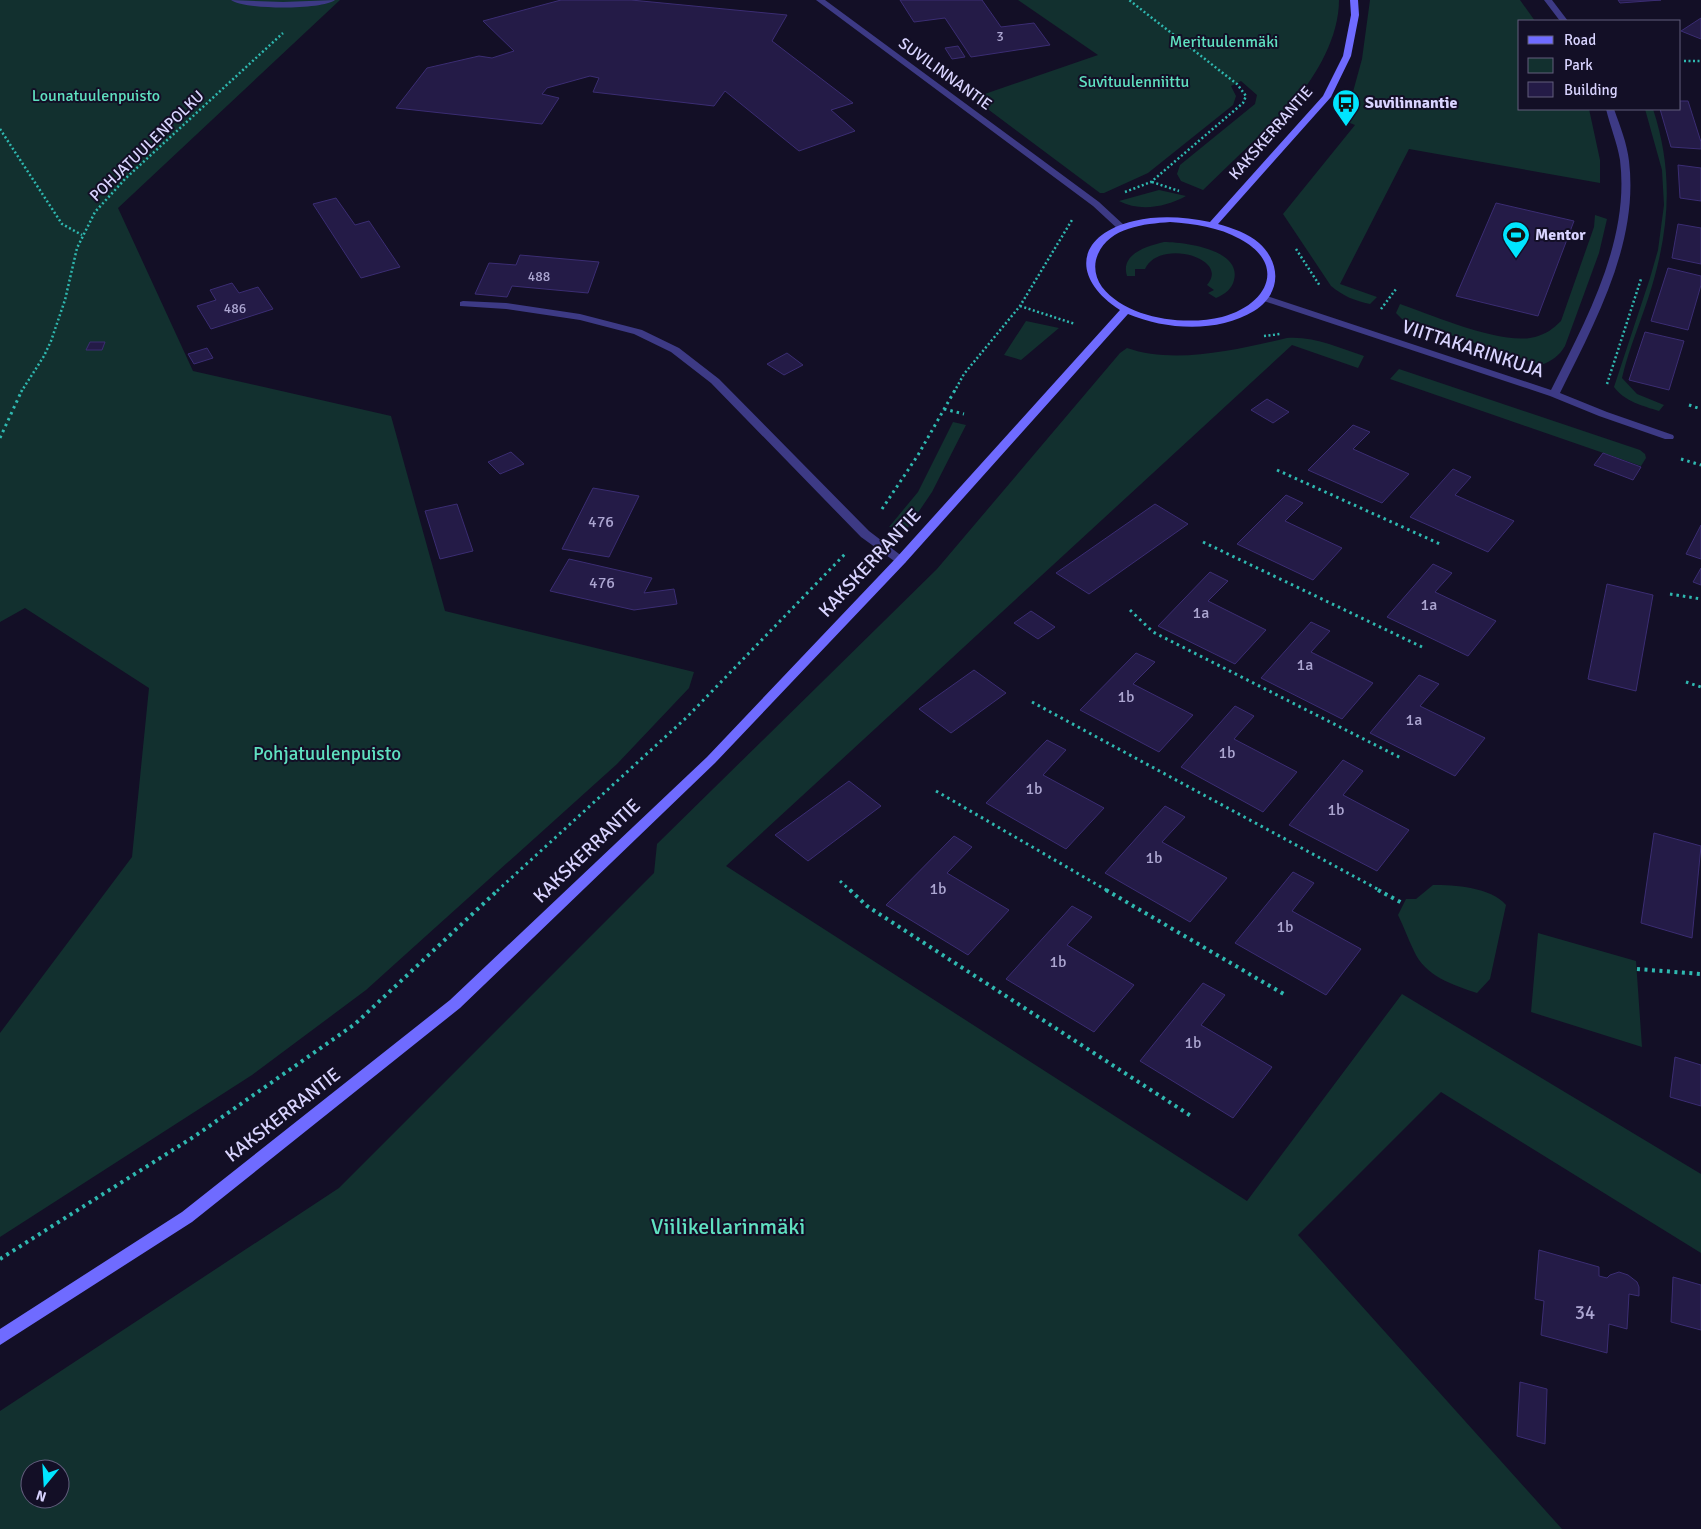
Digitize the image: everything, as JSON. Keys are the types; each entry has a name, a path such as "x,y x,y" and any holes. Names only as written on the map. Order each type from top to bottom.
{"street":[{"path":"234,0 264,5 303,6 331,0"},
{"name":"SUVILINNANTIE","path":"820,0 1096,204 1122,228"},
{"name":"KAKSKERRANTIE","path":"1212,225 1327,97 1347,56 1355,14 1354,0"},
{"path":"1548,0 1563,20"},
{"path":"1554,394 1598,308 1619,240 1625,192 1625,168 1610,110"},
{"path":"1170,219 1192,220 1212,225 1232,231 1248,240 1261,251 1270,263 1272,276 1270,288 1264,298 1249,310 1213,322 1168,322 1147,317 1111,300 1099,289 1092,276 1090,264 1093,252 1101,241 1122,228 1149,220 1170,219"},
{"name":"VIITTAKARINKUJA","path":"1264,298 1554,394 1603,414 1669,436"},
{"path":"463,304 506,306 580,317 638,332 675,350 714,381 865,534 901,560"},
{"name":"KAKSKERRANTIE","path":"0,1338 186,1217 455,1004 711,760 901,560 1127,309"}],"path":[{"path":"1117,196 1151,182 1244,103 1246,96 1237,84 1129,0"},
{"name":"POHJATUULENPOLKU","path":"0,438 17,400 51,341 65,300 77,248 95,212 113,191 277,39 294,20 303,6"},
{"path":"1684,61 1701,61"},
{"path":"0,129 62,224 82,235"},
{"path":"1151,182 1186,193"},
{"path":"0,1259 195,1136 355,1024 583,811 687,717 865,534 918,455 964,374 1020,306 1074,217"},
{"path":"1377,315 1396,289"},
{"path":"1020,306 1069,322"},
{"path":"1688,405 1701,409"},
{"path":"944,409 964,414"},
{"path":"1276,470 1440,544"},
{"path":"1203,542 1422,647"},
{"path":"1670,594 1701,599"},
{"path":"1130,610 1153,632 1401,758"},
{"path":"1686,682 1701,687"},
{"path":"1032,702 1404,904"},
{"path":"936,791 1287,996"},
{"path":"840,881 868,906 1191,1116"},
{"path":"1637,969 1701,974"}],"green space":[{"name":"Pohjatuulenpuisto","path":"0,0 340,0 118,208 193,371 391,416 445,611 694,672 689,688 617,764 366,990 252,1075 0,1237 0,1033 132,857 149,688 25,608 0,622"},
{"path":"1018,0 1339,0 1338,14 1331,41 1311,79 1295,101 1203,190 1181,181 1177,174 1180,165 1255,104 1257,95 1241,81 1231,86 1236,96 1233,105 1148,173 1104,193 1100,193 989,110 976,97 1098,55"},
{"path":"1370,0 1520,0 1534,20 1518,20 1518,110 1589,110 1600,160 1600,183 1409,149 1340,284 1377,297 1370,304 1349,298 1331,286 1283,214 1355,125 1345,121 1362,59"},
{"path":"1645,110 1653,110 1664,154 1667,198 1666,219 1663,241 1652,286 1622,378 1637,394 1664,405 1659,411 1628,399 1614,387 1658,250 1664,205 1662,170"},
{"path":"1159,190 1186,196 1170,203 1153,207 1136,206 1119,201"},
{"path":"1595,215 1607,219 1599,253 1565,346 1549,362 1541,365 1402,319 1396,313 1400,304 1448,322 1505,337 1521,339 1546,333 1561,321 1594,227"},
{"path":"1164,242 1197,246 1220,254 1229,261 1234,269 1234,280 1230,289 1216,298 1208,293 1214,290 1207,285 1212,275 1209,267 1202,260 1190,255 1177,253 1164,255 1153,260 1145,269 1135,269 1135,276 1127,276 1127,262 1136,252"},
{"path":"1026,321 1059,328 1021,360 1004,355"},
{"name":"Viilikellarinmäki","path":"1287,338 1297,338 1326,343 1364,356 1358,368 1292,345 726,866 1247,1201 1402,994 1701,1174 1701,1253 1441,1092 1298,1235 1562,1529 0,1529 0,1411 339,1188 654,873 657,844 937,569 1120,353 1127,348 1146,353 1166,355 1207,354"},
{"path":"1399,369 1640,450 1645,454 1646,458 1641,466 1390,379"},
{"path":"953,422 966,425 932,492 907,529 889,527 918,492"},
{"path":"1433,885 1472,888 1491,894 1506,905 1490,979 1477,993 1449,983 1425,967 1414,951 1398,915 1406,899 1416,899"},
{"path":"1538,933 1636,961 1642,1047 1531,1012"}],"building":[{"path":"561,0 631,0 787,15 772,41 853,103 831,110 855,131 799,151 725,91 714,106 593,92 599,78 590,76 547,88 542,94 559,98 542,124 396,108 427,68 479,56 492,58 514,51 483,21"},
{"path":"900,0 982,0 1001,27 1034,23 1050,45 971,57 945,18 914,22"},
{"path":"1618,0 1661,0 1620,3"},
{"path":"1701,18 1701,39 1681,31"},
{"path":"958,46 965,57 952,59 945,48"},
{"path":"1681,101 1688,101 1701,142 1701,149 1671,147 1660,110 1681,110"},
{"path":"1678,165 1701,168 1701,201 1680,198"},
{"path":"336,198 355,225 369,221 400,267 361,278 313,204"},
{"name":"Mentor","path":"1496,203 1574,221 1538,316 1456,296"},
{"path":"1678,224 1701,228 1701,264 1672,258"},
{"path":"520,255 599,262 588,293 512,286 507,297 475,294 489,263 516,265"},
{"path":"1668,268 1701,276 1701,285 1688,330 1651,321"},
{"path":"232,283 239,293 258,287 273,309 211,329 197,306 216,300 210,290"},
{"path":"1645,332 1684,341 1669,390 1629,380"},
{"path":"90,342 105,342 102,350 86,350"},
{"path":"207,348 213,358 194,364 188,354"},
{"path":"787,353 803,365 784,375 767,364"},
{"path":"1267,399 1289,412 1273,423 1251,410"},
{"path":"1353,425 1370,432 1353,449 1409,474 1382,503 1308,470"},
{"path":"511,452 524,464 500,474 488,462"},
{"path":"1603,453 1641,467 1633,480 1594,465"},
{"path":"1453,469 1471,477 1455,495 1514,521 1488,552 1410,517"},
{"path":"593,488 639,496 609,557 562,549"},
{"path":"1286,495 1303,503 1285,521 1342,548 1313,580 1237,544"},
{"path":"457,504 473,551 440,559 425,511"},
{"path":"1155,504 1188,524 1089,594 1056,573"},
{"path":"1701,525 1701,559 1686,554"},
{"path":"569,559 652,578 644,593 674,589 677,604 634,610 550,591"},
{"path":"1433,564 1452,573 1435,592 1496,621 1468,656 1387,617"},
{"path":"1701,568 1701,585 1693,582"},
{"path":"1210,572 1228,581 1208,601 1266,630 1235,664 1158,626"},
{"path":"1607,584 1653,595 1636,691 1588,679"},
{"path":"1031,611 1055,627 1038,639 1014,623"},
{"path":"1311,622 1330,631 1311,652 1373,683 1342,719 1261,678"},
{"path":"1136,653 1155,662 1133,684 1193,715 1159,752 1080,710"},
{"path":"974,670 1006,693 951,733 919,709"},
{"path":"1419,675 1439,684 1420,706 1485,738 1455,776 1370,733"},
{"path":"1235,706 1254,716 1234,739 1297,772 1263,812 1181,767"},
{"path":"1047,740 1066,750 1043,775 1104,808 1066,849 986,803"},
{"path":"1343,760 1363,771 1343,795 1409,830 1377,871 1289,825"},
{"path":"849,781 881,806 808,861 775,835"},
{"path":"1165,806 1185,817 1162,842 1227,878 1190,922 1105,873"},
{"path":"1654,833 1701,846 1692,938 1641,923"},
{"path":"954,836 972,847 947,873 1009,910 968,955 886,905"},
{"path":"1293,872 1314,883 1292,911 1361,949 1326,995 1235,943"},
{"path":"1072,906 1092,917 1067,945 1134,985 1094,1032 1006,979"},
{"path":"1203,983 1225,995 1201,1025 1272,1067 1233,1118 1140,1061"},
{"path":"1675,1057 1701,1065 1701,1106 1670,1097"},
{"path":"1539,1250 1599,1267 1599,1276 1607,1278 1619,1272 1628,1275 1637,1282 1639,1296 1629,1294 1627,1329 1609,1324 1607,1353 1541,1335 1544,1301 1535,1299"},
{"path":"1673,1277 1701,1285 1701,1330 1671,1322"},
{"path":"1520,1382 1547,1389 1545,1444 1517,1436"}],"place":[{"name":"Suvilinnantie","path":"1346,127"},
{"name":"Mentor","path":"1516,259"}],"park label":[{"name":"Merituulenmäki","path":"1224,42"},
{"name":"Suvituulenniittu","path":"1134,82"},
{"name":"Lounatuulenpuisto","path":"96,96"}]}
